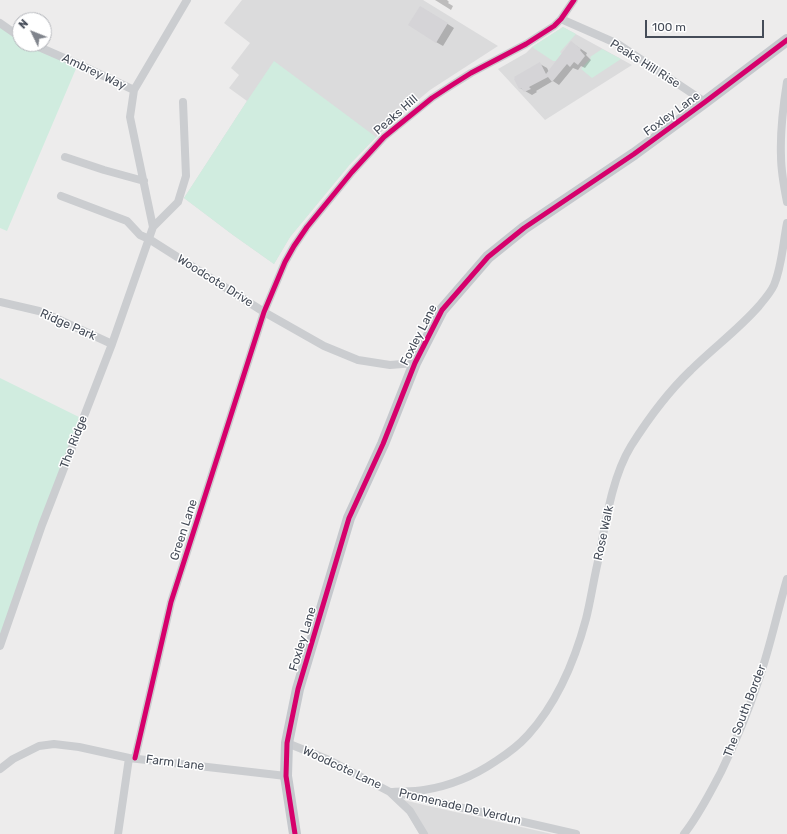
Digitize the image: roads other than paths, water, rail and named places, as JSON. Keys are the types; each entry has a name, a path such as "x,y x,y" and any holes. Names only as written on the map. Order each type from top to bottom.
{"main road":[{"name":"Foxley Lane","path":"295,834 286,776 287,743 298,689 349,518 383,444 415,363 442,310 488,257 524,228 634,154 787,40"}],"street":[{"path":"153,227 130,117 134,90 187,0"},
{"name":"Peaks Hill","path":"264,312 285,262 307,227 347,178 384,137 432,98 472,73 543,34 561,19 574,0"},
{"name":"Peaks Hill Rise","path":"561,19 618,44 705,102"},
{"path":"0,23 12,31"},
{"name":"Ambrey Way","path":"50,52 134,90"},
{"path":"787,82 781,156 783,182 787,202"},
{"path":"153,227 178,202 186,176 183,102"},
{"path":"65,157 144,181"},
{"name":"Woodcote Drive","path":"61,196 127,221 140,235 149,239 264,312 324,346 358,360 390,365 415,363"},
{"name":"Rose Walk","path":"390,792 423,791 446,786 473,775 501,758 520,743 544,714 572,662 586,618 610,504 622,462 630,447 660,405 679,382 708,353 739,327 764,300 774,286 779,270 787,223"},
{"name":"The Ridge","path":"0,646 42,525 112,344 153,227"},
{"name":"Ridge Park","path":"0,302 40,311 112,344"},
{"name":"Green Lane","path":"118,834 132,758 171,602 264,312"},
{"name":"The South Border","path":"684,834 694,821 712,790 742,726 758,681 787,579"},
{"name":"Woodcote Lane","path":"287,743 329,760 390,792 410,811 424,834"},
{"name":"Farm Lane","path":"0,769 13,759 39,746 54,744 78,747 132,758 286,776"},
{"name":"Promenade De Verdun","path":"390,792 576,834"}]}
